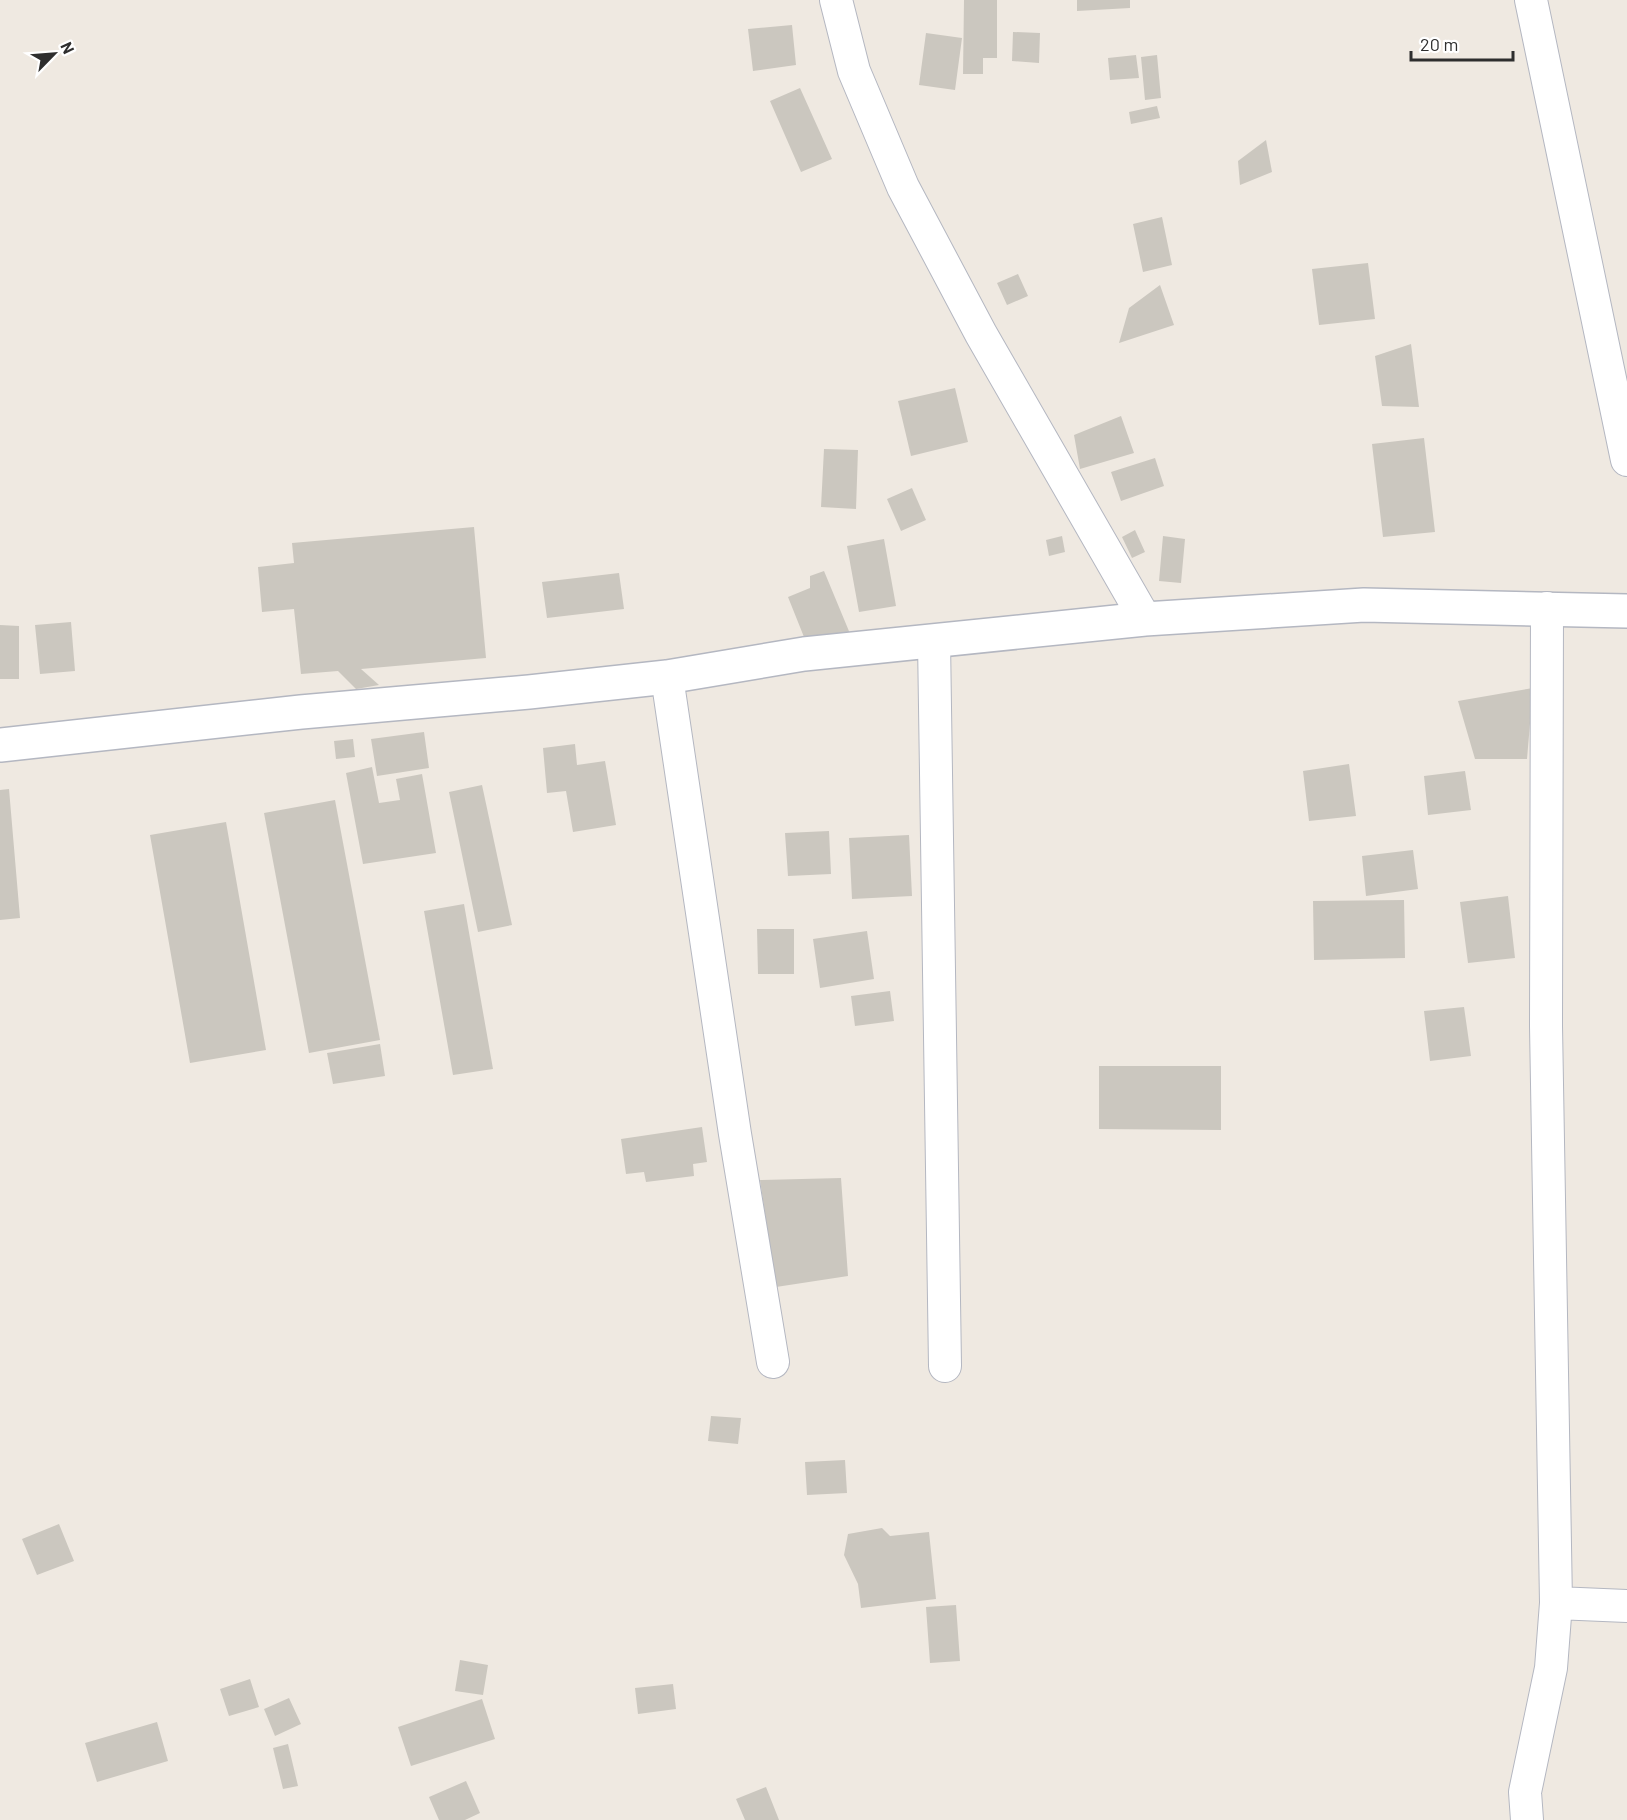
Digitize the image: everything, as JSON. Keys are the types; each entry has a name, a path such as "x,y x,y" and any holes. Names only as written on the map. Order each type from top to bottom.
{"street":[{"path":"836,0 854,71 903,187 981,334 1145,619"},
{"path":"1531,0 1627,460"},
{"path":"0,745 667,676 804,654 1145,619 1364,604 1627,611"},
{"path":"1527,1820 1525,1792 1551,1668 1556,1603 1546,1037 1547,608"},
{"path":"934,641 945,1366"},
{"path":"667,676 735,1134 773,1362"},
{"path":"1556,1603 1627,1606"}],"building":[{"path":"964,0 997,0 997,58 983,58 983,74 963,74"},
{"path":"1077,0 1130,0 1130,8 1077,11"},
{"path":"792,25 796,65 753,71 748,29"},
{"path":"1013,32 1040,33 1039,63 1012,61"},
{"path":"926,33 962,38 955,90 919,85"},
{"path":"1136,55 1139,78 1110,80 1108,58"},
{"path":"1157,55 1161,98 1145,100 1141,57"},
{"path":"800,88 832,159 801,172 770,101"},
{"path":"1157,106 1160,118 1131,124 1129,112"},
{"path":"1266,140 1272,172 1240,185 1238,161"},
{"path":"1162,217 1172,265 1143,272 1133,224"},
{"path":"1368,263 1375,319 1319,325 1312,269"},
{"path":"1018,274 1028,296 1007,305 997,283"},
{"path":"1160,285 1174,325 1119,343 1129,308"},
{"path":"1411,344 1419,407 1382,406 1375,356"},
{"path":"955,388 968,442 911,456 898,401"},
{"path":"1121,416 1134,453 1080,469 1074,435"},
{"path":"1424,438 1435,532 1383,537 1372,444"},
{"path":"824,449 858,450 856,509 821,507"},
{"path":"1155,458 1164,486 1121,501 1111,472"},
{"path":"912,488 926,520 901,531 887,499"},
{"path":"474,527 486,658 361,669 379,685 356,689 338,671 301,674 294,609 262,612 258,567 294,563 292,543"},
{"path":"1135,530 1145,552 1132,558 1122,537"},
{"path":"1062,536 1065,552 1049,556 1046,540"},
{"path":"1163,536 1185,539 1181,583 1159,581"},
{"path":"884,539 896,606 859,612 847,546"},
{"path":"824,571 851,636 810,652 788,597 810,588 810,576"},
{"path":"619,573 624,609 547,618 542,582"},
{"path":"71,622 75,671 40,674 35,625"},
{"path":"0,625 19,626 19,679 0,679"},
{"path":"1533,688 1527,759 1475,759 1458,701"},
{"path":"424,732 429,768 377,776 371,739"},
{"path":"353,739 355,757 336,759 334,741"},
{"path":"575,744 577,765 605,761 616,825 573,832 566,791 547,793 543,748"},
{"path":"1349,764 1356,816 1309,821 1303,771"},
{"path":"372,767 379,803 400,800 396,779 422,774 436,853 363,864 346,773"},
{"path":"1465,771 1471,810 1428,815 1424,776"},
{"path":"482,785 512,925 478,932 449,792"},
{"path":"9,789 20,918 0,920 0,790"},
{"path":"335,800 380,1040 309,1053 264,813"},
{"path":"226,822 266,1050 190,1063 150,835"},
{"path":"829,831 831,874 788,876 785,833"},
{"path":"909,835 912,896 852,899 849,838"},
{"path":"1413,850 1418,889 1366,896 1362,856"},
{"path":"1508,896 1515,958 1468,963 1460,902"},
{"path":"1404,900 1405,958 1314,960 1313,901"},
{"path":"464,904 493,1069 453,1075 424,911"},
{"path":"757,929 794,929 794,974 758,974"},
{"path":"867,931 874,979 820,988 813,939"},
{"path":"890,991 894,1021 855,1026 851,996"},
{"path":"1464,1007 1471,1056 1430,1061 1424,1011"},
{"path":"380,1044 385,1076 333,1084 327,1053"},
{"path":"1099,1066 1221,1066 1221,1130 1099,1129"},
{"path":"702,1127 707,1162 693,1164 694,1176 646,1182 644,1172 626,1174 621,1139"},
{"path":"841,1178 848,1276 776,1287 760,1180"},
{"path":"711,1416 741,1418 738,1444 708,1441"},
{"path":"845,1460 847,1493 807,1495 805,1462"},
{"path":"59,1524 74,1561 37,1575 22,1539"},
{"path":"882,1528 890,1536 929,1532 936,1599 861,1608 858,1584 844,1555 848,1534"},
{"path":"956,1605 960,1661 930,1663 926,1607"},
{"path":"460,1660 488,1665 483,1695 455,1691"},
{"path":"250,1679 259,1707 229,1716 220,1689"},
{"path":"673,1684 676,1709 638,1714 635,1688"},
{"path":"289,1698 301,1724 275,1736 264,1709"},
{"path":"482,1699 495,1739 411,1766 398,1727"},
{"path":"157,1722 168,1761 97,1782 85,1743"},
{"path":"288,1744 298,1786 283,1789 273,1748"},
{"path":"466,1781 480,1813 465,1820 439,1820 429,1797"},
{"path":"766,1787 779,1820 745,1820 736,1799"}]}
